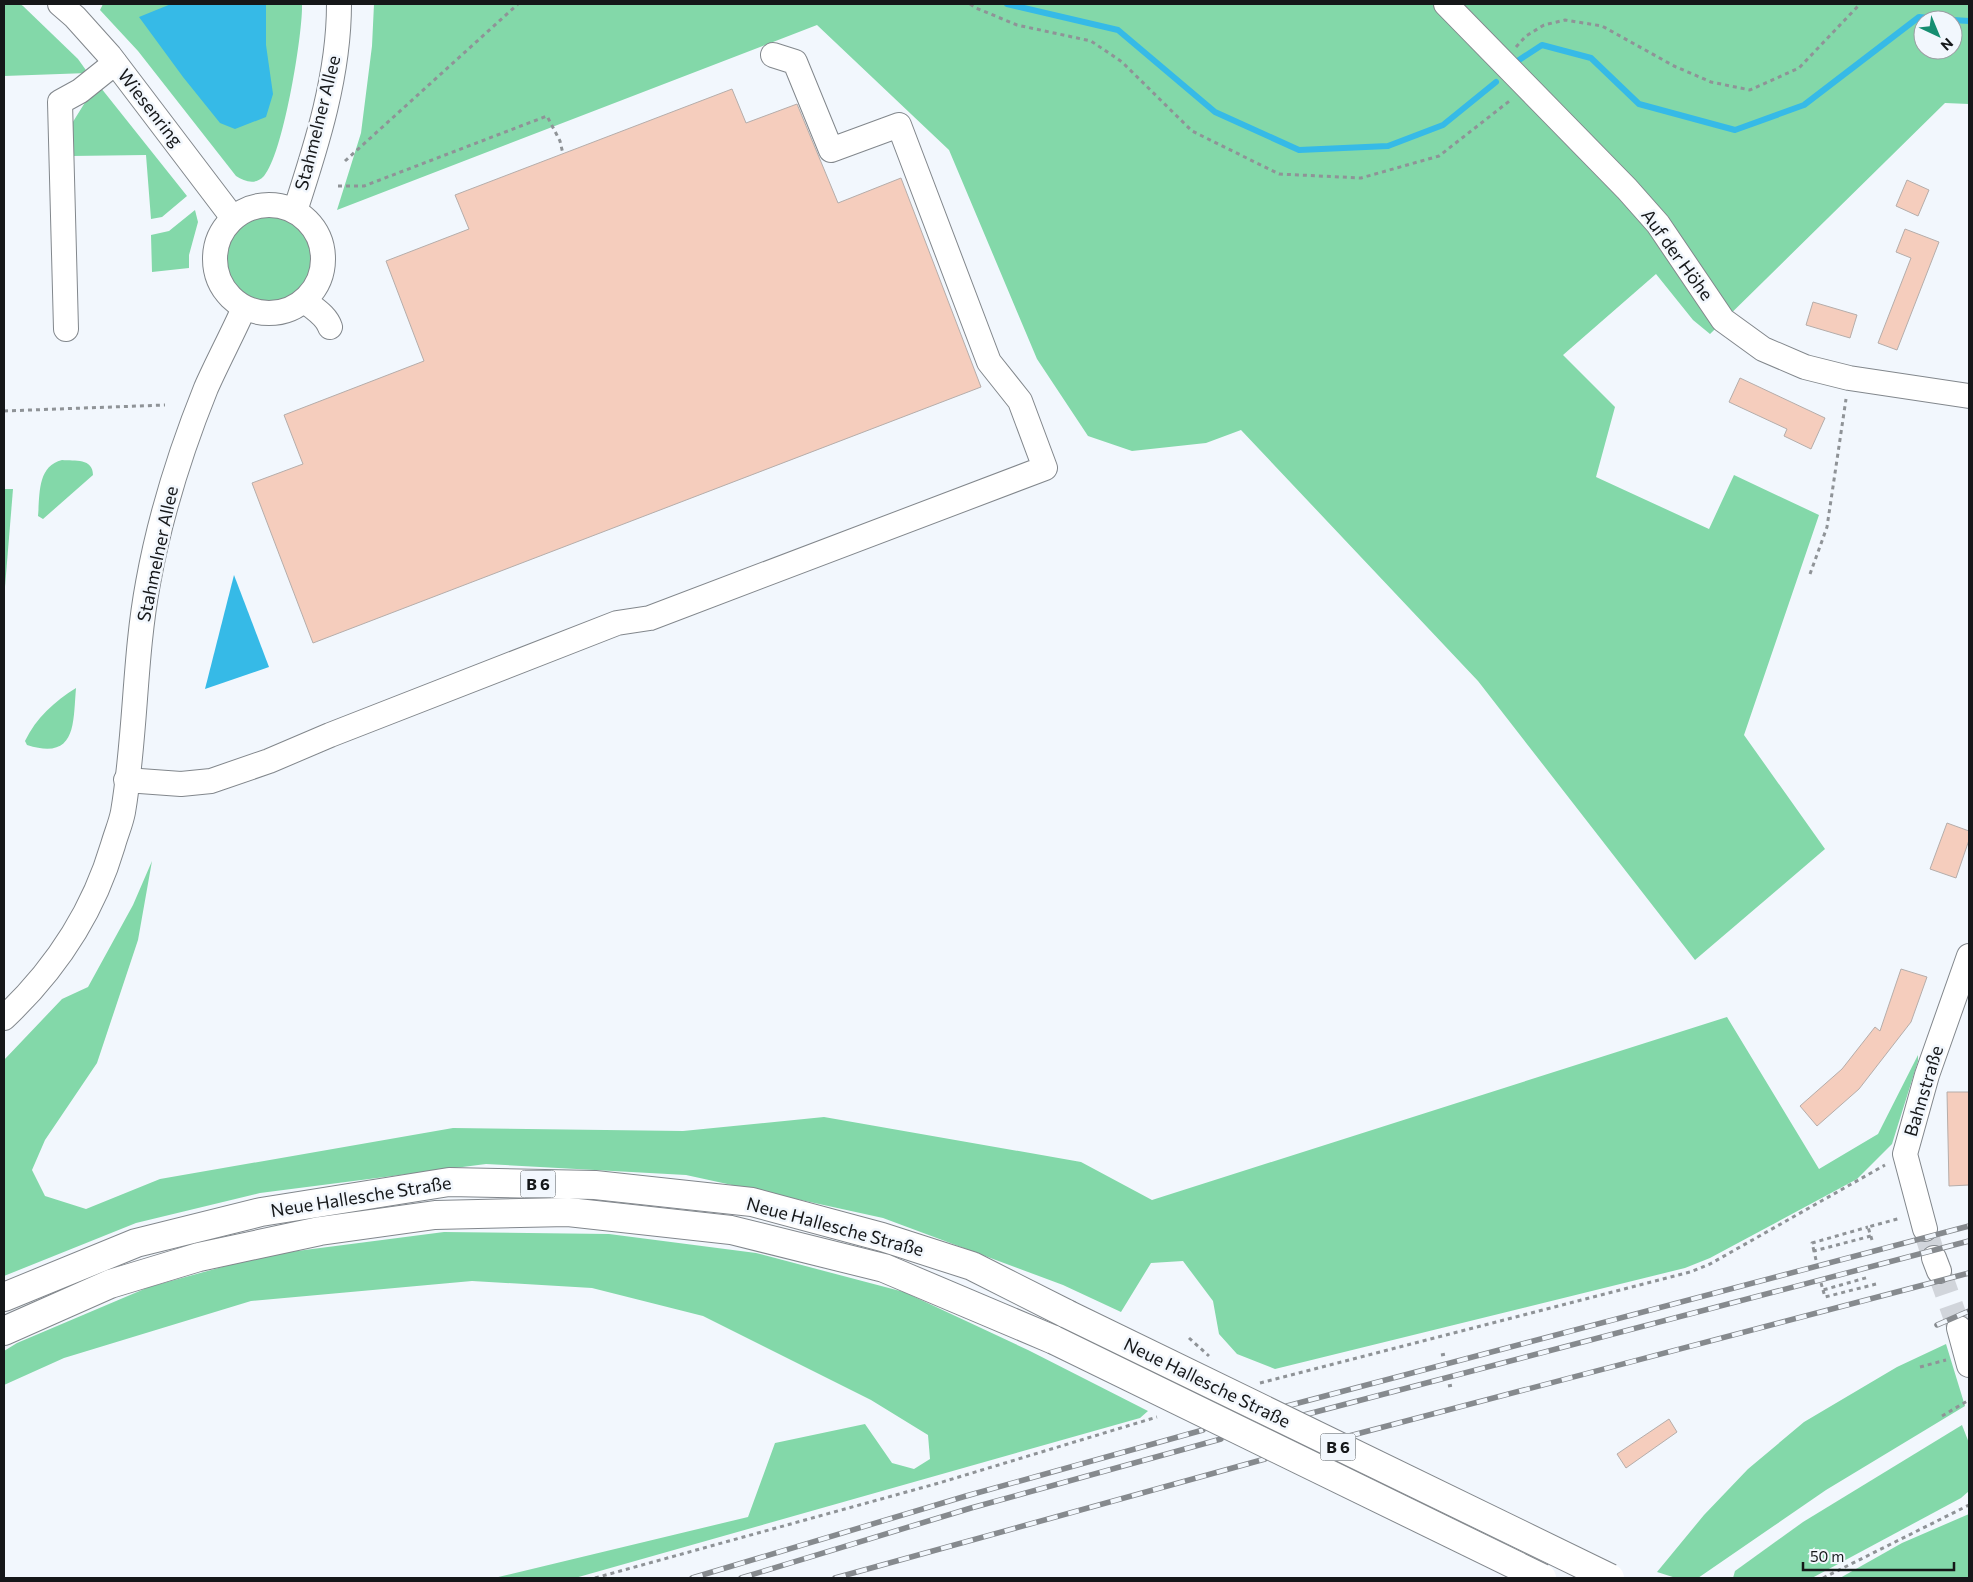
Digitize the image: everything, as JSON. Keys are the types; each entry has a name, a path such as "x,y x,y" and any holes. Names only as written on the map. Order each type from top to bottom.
{"main road":[{"name":"Neue Hallesche Straße","path":"4,1297 136,1243 262,1212 449,1182 595,1185 752,1202 882,1237 972,1266 1066,1314 1610,1578"},
{"name":"Neue Hallesche Straße","path":"4,1331 110,1284 199,1257 320,1231 435,1215 568,1212 731,1230 884,1268 1054,1340 1542,1578"}],"street":[{"name":"Wiesenring","path":"60,4 75,17 115,63 233,218"},
{"name":"Stahmelner Allee","path":"295,211 314,152 330,88 339,30 339,4"},
{"name":"Auf der Höhe","path":"1446,4 1503,60 1658,224 1723,320 1763,349 1805,367 1849,378 1969,396"},
{"path":"126,780 181,784 211,781 269,762 330,735 617,623 650,618 1045,468 1020,402 989,362 899,125 831,150 795,62 773,55"},
{"path":"66,329 60,102 80,91 115,63"},
{"name":"Stahmelner Allee","path":"265,205 285,207 295,211 306,219 320,239 324,260 318,283 305,301 296,307 276,314 258,313 237,304 224,290 216,272 215,253 220,235 233,218 249,208 265,205"},
{"path":"305,301 326,318 330,327"},
{"name":"Stahmelner Allee","path":"4,1018 57,961 87,913 104,876 122,812 132,745 140,640 145,602 162,521 182,452 207,387 244,308"},
{"name":"Bahnstraße","path":"1923,1221 1905,1154 1927,1075 1969,956"},
{"path":"1958,1328 1960,1362"}],"path":[{"path":"345,161 518,4"},
{"path":"970,4 1016,26 1091,41 1122,62 1192,130 1279,174 1361,178 1439,156 1528,87"},
{"path":"1503,60 1526,36 1544,25 1565,20 1602,26 1674,66 1711,82 1750,90 1799,68 1860,4"},
{"path":"338,186 364,186 547,116 560,141 563,154"},
{"path":"1810,574 1827,526 1849,378"},
{"path":"4,412 165,405"},
{"path":"1252,1385 1690,1272 1710,1264 1905,1154"},
{"path":"1816,1260 1812,1243 1868,1227 1923,1221"},
{"path":"1814,1251 1871,1238 1868,1227"},
{"path":"1823,1290 1869,1277"},
{"path":"1821,1284 1825,1297 1876,1284"},
{"path":"1441,1356 1446,1354"},
{"path":"1920,1367 1960,1362"},
{"path":"1448,1386 1453,1385"},
{"path":"1942,1416 1969,1400"},
{"path":"595,1578 939,1483 1158,1416"},
{"path":"1823,1578 1969,1505"}],"green space":[{"path":"4,4 20,4 23,6 78,59 88,73 4,76"},
{"path":"103,4 302,4 299,41 285,120 271,164 261,179 250,182 236,176 138,51 100,10"},
{"path":"374,4 1969,4 1969,104 1945,103 1710,334 1693,320 1656,274 1563,355 1615,407 1596,477 1709,529 1734,475 1819,515 1744,735 1825,849 1695,960 1478,681 1241,430 1206,443 1132,451 1088,436 1037,359 949,150 817,25 337,210 361,133 372,46"},
{"path":"101,88 187,196 162,217 151,219 146,155 71,156 71,125 89,96"},
{"path":"195,210 198,222 189,255 189,268 152,272 151,235 169,231"},
{"path":"268,211 286,215 301,225 311,240 315,258 311,276 301,291 286,301 268,305 250,301 235,291 225,276 221,258 225,240 235,225 250,215"},
{"path":"62,460 87,463 93,475 43,519 38,516 41,482 48,468"},
{"path":"4,489 13,489 4,599"},
{"path":"76,688 72,726 69,736 64,743 55,748 43,749 27,745 25,741 40,718 54,704"},
{"path":"152,861 138,940 97,1063 45,1140 32,1170 45,1196 86,1209 160,1179 453,1128 683,1131 824,1117 1081,1162 1152,1200 1727,1017 1819,1169 1878,1134 1918,1055 1918,1061 1892,1144 1857,1179 1710,1258 1685,1268 1275,1369 1237,1354 1219,1334 1213,1301 1183,1261 1151,1263 1121,1312 1063,1285 883,1218 686,1175 486,1164 260,1193 136,1223 4,1276 4,1060 62,999 88,987 133,905"},
{"path":"444,1232 609,1234 756,1253 904,1292 1028,1350 1148,1411 1140,1418 575,1578 494,1578 748,1517 775,1443 865,1424 892,1463 914,1469 930,1459 928,1435 871,1400 703,1316 592,1288 472,1281 251,1301 64,1358 4,1385 4,1351 17,1343 149,1287 266,1255"},
{"path":"1946,1344 1965,1406 1826,1490 1698,1578 1676,1578 1657,1572 1704,1515 1748,1469 1804,1422 1897,1367"},
{"path":"1962,1425 1969,1443 1969,1491 1961,1498 1812,1578 1733,1578 1735,1571 1803,1522"},
{"path":"1969,1514 1969,1578 1840,1578 1902,1543"}],"water":[{"path":"171,4 266,4 266,45 273,94 266,117 235,129 220,123 139,17"},
{"path":"234,575 269,667 205,689"}],"building":[{"path":"732,89 746,123 797,104 838,203 901,178 981,387 313,643 252,483 303,464 284,415 424,361 386,261 469,229 455,195"},
{"path":"1907,180 1929,190 1918,216 1896,206"},
{"path":"1905,229 1939,242 1897,350 1878,343 1911,258 1896,252"},
{"path":"1813,302 1857,315 1850,338 1806,325"},
{"path":"1740,378 1825,418 1811,449 1784,436 1787,429 1729,402"},
{"path":"1947,823 1969,831 1969,840 1956,878 1930,869"},
{"path":"1901,969 1927,977 1911,1022 1859,1089 1817,1126 1800,1106 1842,1069 1875,1027 1880,1031"},
{"path":"1947,1092 1969,1092 1969,1185 1949,1186"},
{"path":"1669,1419 1677,1432 1626,1468 1617,1454"}],"waterway":[{"path":"1007,4 1118,30 1215,112 1299,150 1388,146 1443,125 1496,82"},
{"path":"1963,21 1969,21"},
{"path":"1519,60 1542,45 1591,58 1639,104 1735,130 1804,105 1913,22"}],"tunnel":[{"path":"1925,1229 1934,1258"},
{"path":"1939,1271 1959,1328"}],"railway":[{"path":"1287,1406 1969,1226"},
{"path":"1304,1415 1969,1241"},
{"path":"1349,1436 1969,1273"},
{"path":"1937,1325 1969,1311"},
{"path":"692,1578 966,1496 1203,1430"},
{"path":"741,1578 971,1508 1221,1439"},
{"path":"835,1578 1265,1459"}]}
